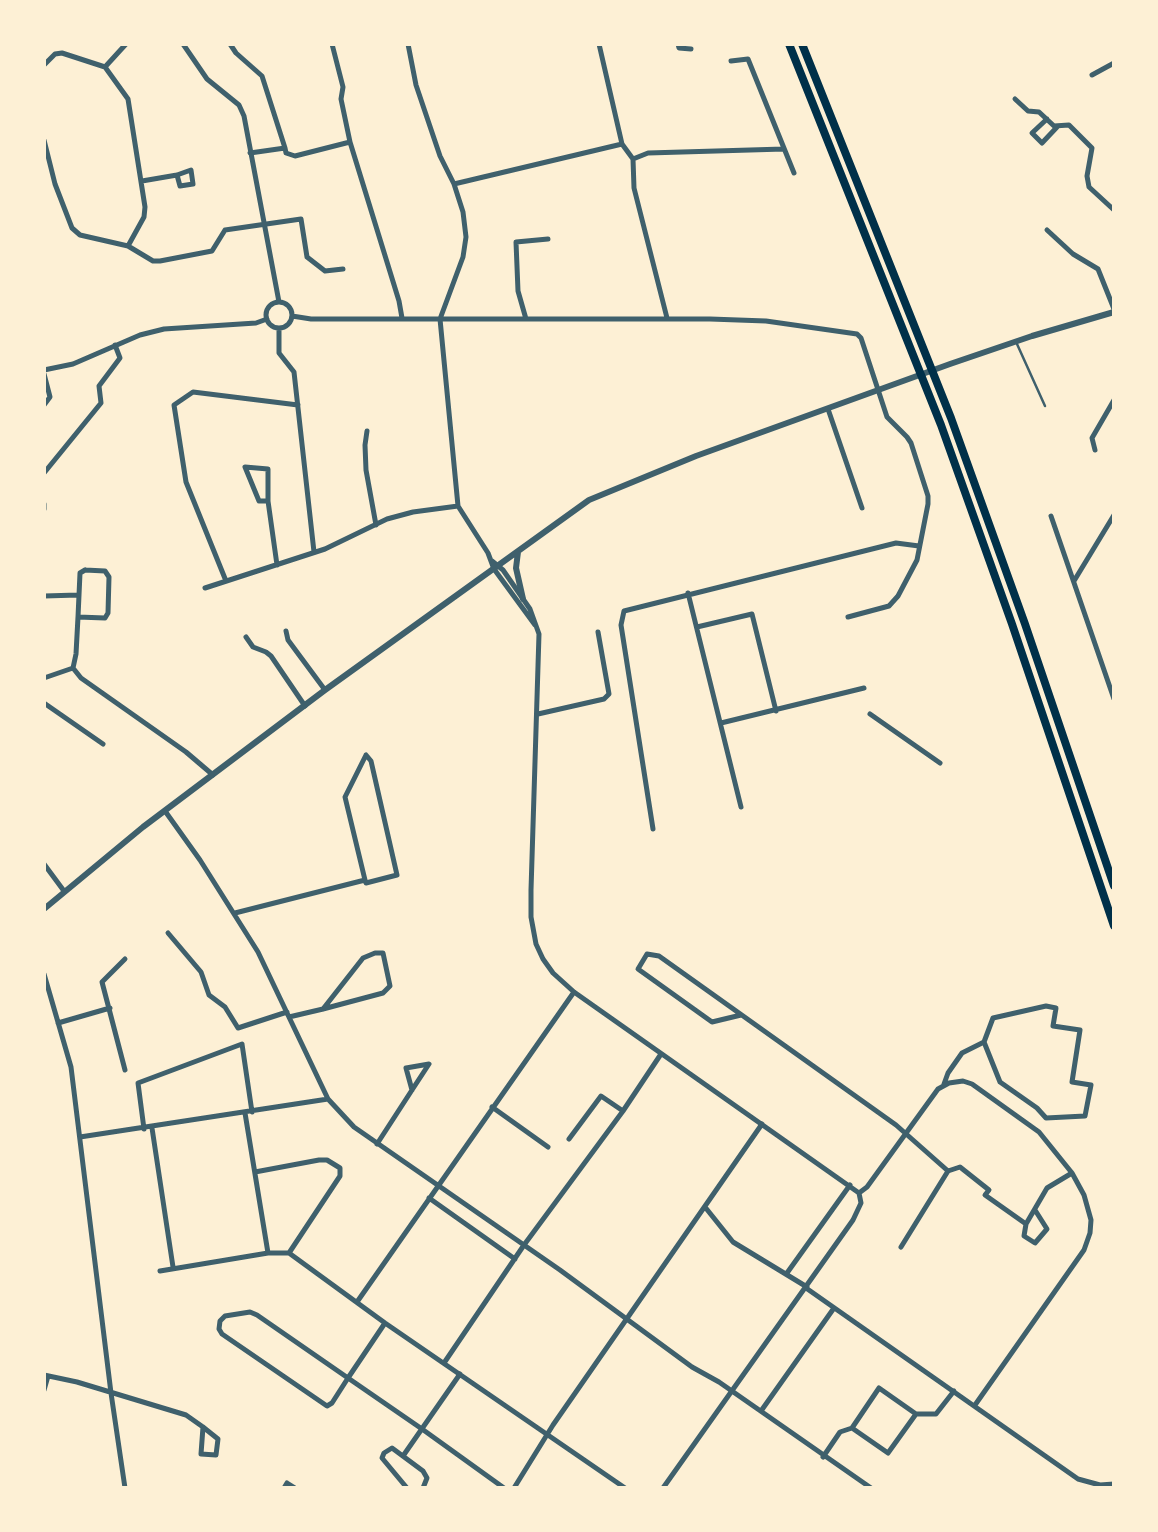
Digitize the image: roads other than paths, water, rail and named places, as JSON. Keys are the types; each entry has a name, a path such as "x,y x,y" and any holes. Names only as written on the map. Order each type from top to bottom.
{"highway":[{"path":"789,44 945,437 1016,635 1114,926"},
{"path":"802,44 951,418 1021,612 1114,886"}],"street":[{"path":"105,67 126,44"},
{"path":"183,44 207,79 239,105 244,116 279,302"},
{"path":"230,44 236,53 262,76 286,153 295,156 350,142"},
{"path":"332,44 343,87 341,99 350,142 402,318"},
{"path":"408,44 416,85 440,156 454,184 463,212 466,237 463,257 440,319 458,506 537,626"},
{"path":"599,44 622,144 633,159 634,188 667,318"},
{"path":"678,44 679,48 691,49"},
{"path":"44,65 55,54 62,53 105,67 128,99 145,207 144,217 128,246"},
{"path":"731,61 748,58 794,173"},
{"path":"1091,75 1114,63"},
{"path":"1015,99 1028,111 1039,112 1054,126 1069,125 1092,148 1087,176 1089,187 1114,210"},
{"path":"1047,119 1032,133 1042,143 1058,126"},
{"path":"44,140 55,184 72,228 80,235 128,246 153,261 160,261 212,251 225,230 301,219 307,257 325,271 343,269"},
{"path":"454,184 622,144"},
{"path":"250,153 285,148"},
{"path":"633,159 648,153 783,149"},
{"path":"142,181 177,175"},
{"path":"44,909 165,811 325,690 589,500 696,456 950,364 1114,311 1098,269 1073,254 1047,230"},
{"path":"526,319 518,291 516,242 548,239"},
{"path":"279,302 287,305 292,316 290,323 279,328 271,326 267,319 269,307 279,302"},
{"path":"292,316 312,319 667,318 766,321 857,334 861,338 887,417 911,443 928,496 916,561 898,596 889,606 848,617"},
{"path":"44,405 50,397 44,372 73,364 140,335 164,329 256,323 267,319"},
{"path":"279,328 279,353 284,363 294,372 314,552"},
{"path":"44,473 101,403 99,386 120,358 115,345"},
{"path":"226,581 186,482 174,405 193,391 298,405"},
{"path":"1095,450 1092,438 1114,400"},
{"path":"828,409 862,508"},
{"path":"1105,417 1114,422"},
{"path":"367,431 366,470 376,526"},
{"path":"268,501 260,501 245,467 268,470 268,501 277,565"},
{"path":"205,588 314,552 387,519 413,512 458,506"},
{"path":"1074,581 1114,515"},
{"path":"1051,516 1114,699"},
{"path":"653,830 621,625 624,611 896,542 919,546"},
{"path":"518,552 517,578 539,634 531,917 536,944 543,959 553,973 574,992 850,1185 859,1193 861,1203 853,1220 806,1288 663,1488"},
{"path":"495,566 523,599"},
{"path":"73,668 80,573 85,570 105,571 109,577 108,613 105,618 78,617"},
{"path":"688,593 741,807"},
{"path":"44,596 78,595"},
{"path":"697,627 752,614 776,710"},
{"path":"286,631 288,640 325,690"},
{"path":"538,714 604,699 609,694 598,632"},
{"path":"246,637 253,647 271,656 305,706"},
{"path":"44,678 73,668"},
{"path":"73,668 81,678 186,752 213,775"},
{"path":"721,723 864,688"},
{"path":"44,703 103,744"},
{"path":"870,714 940,763"},
{"path":"234,914 397,874 370,761 366,755 345,797 365,880"},
{"path":"165,811 258,952 328,1100 354,1127 524,1245 692,1367 733,1392 871,1488"},
{"path":"44,864 64,891"},
{"path":"168,933 201,972 209,995 225,1007 238,1028 288,1014 323,1009 383,993 390,986 383,953 363,958 323,1009"},
{"path":"741,1015 712,1022 638,969 647,954 659,956 866,1103 948,1171"},
{"path":"125,959 102,982 125,1070"},
{"path":"44,974 71,1067 125,1488"},
{"path":"357,1301 574,992"},
{"path":"1046,1006 1056,1008 1053,1026 1080,1030 1072,1082 1091,1085 1086,1116 1046,1118 1037,1108 1000,1082 984,1042 993,1018 1046,1006"},
{"path":"58,1023 110,1008"},
{"path":"944,1084 962,1052 984,1042"},
{"path":"144,1129 138,1083 242,1044 255,1172 268,1253"},
{"path":"444,1363 524,1245 623,1111 661,1054"},
{"path":"377,1144 429,1064 406,1068 412,1090"},
{"path":"859,1193 867,1187 938,1089 944,1084 956,1081 972,1084 1039,1132 1072,1173 1089,1207 1090,1233 1084,1250 975,1405"},
{"path":"569,1139 601,1096 623,1111"},
{"path":"80,1137 328,1100"},
{"path":"492,1107 548,1147"},
{"path":"1039,1132 1046,1118"},
{"path":"514,1488 761,1124"},
{"path":"152,1128 173,1267"},
{"path":"255,1172 319,1160 327,1160 340,1168 340,1176 289,1252"},
{"path":"901,1247 948,1171 960,1167 989,1190 985,1195 1026,1224"},
{"path":"1035,1210 1047,1229 1035,1243 1024,1236 1026,1224 1048,1188 1072,1173"},
{"path":"787,1273 850,1185"},
{"path":"429,1199 515,1259"},
{"path":"705,1207 733,1242 787,1273 1078,1479 1100,1485 1114,1484"},
{"path":"160,1271 289,1252 385,1323 625,1488"},
{"path":"761,1411 834,1308"},
{"path":"385,1323 348,1378 332,1403 327,1406 222,1335 219,1329 220,1321 225,1316 250,1312 257,1315 348,1378 422,1429 505,1488"},
{"path":"403,1456 460,1374"},
{"path":"44,1390 46,1375 186,1415 203,1427 218,1439 216,1455 201,1454 203,1427"},
{"path":"823,1457 839,1432 852,1428 879,1388 916,1414 936,1413 954,1391"},
{"path":"852,1428 888,1452 916,1414"},
{"path":"407,1488 382,1458 384,1453 392,1448 423,1471 428,1478 423,1488"},
{"path":"284,1488 287,1483 295,1488"}],"lane":[{"path":"1016,341 1045,406"}]}
